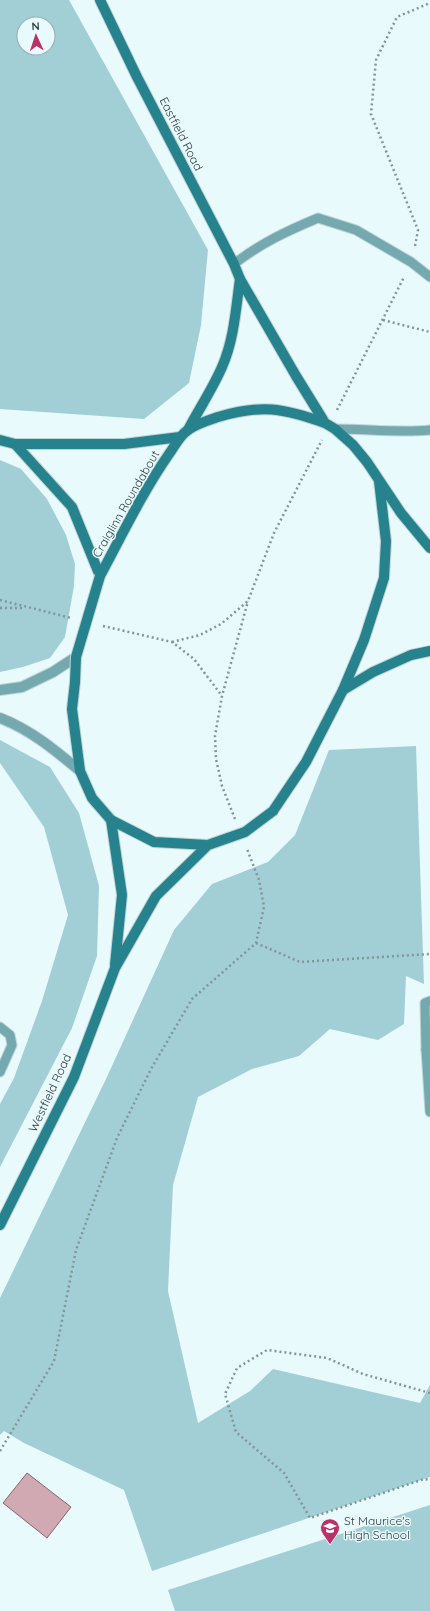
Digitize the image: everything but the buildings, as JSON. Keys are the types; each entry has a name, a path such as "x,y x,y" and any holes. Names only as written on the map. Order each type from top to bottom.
{"main road":[{"name":"Eastfield Road","path":"100,0 137,77 234,264 240,279 325,423"},
{"name":"Eastfield Road","path":"188,430 222,367 234,321 240,279"},
{"name":"Craiglinn Roundabout","path":"273,408 296,412 325,423 335,429 353,445 367,462 379,481 386,541 384,578 364,640 343,690 306,762 273,811 245,832 208,845 154,842 110,820 92,798 80,771 72,710 76,657 100,576 142,497 180,437 188,430 210,420 238,411 253,409 273,408"},
{"path":"0,440 15,444 124,444 180,437"},
{"path":"15,444 72,506 100,576"},
{"path":"379,481 430,548"},
{"path":"343,690 373,672 411,654 430,651"},
{"name":"Westfield Road","path":"110,820 122,895 115,968"},
{"name":"Westfield Road","path":"0,1225 74,1077 115,968 156,896 208,845"}],"street":[{"path":"0,690 22,687 52,672 76,657"},
{"path":"0,718 28,731 50,746 80,771"}],"lane":[{"path":"234,264 253,249 276,236 318,218 356,230 411,262 430,277"},
{"path":"335,429 366,429 407,432 430,430"},
{"path":"430,1001 425,1003 430,1112"},
{"path":"0,1026 10,1035 12,1045 0,1072"}],"path":[{"path":"336,413 411,262 418,230 371,114 376,60 397,17 430,3"},
{"path":"383,320 430,332"},
{"path":"236,822 222,786 216,759 215,736 222,696 248,601 274,534 325,434"},
{"path":"0,600 29,608 0,608"},
{"path":"222,696 194,659 172,642 200,635 221,624 248,601"},
{"path":"0,1451 54,1361 76,1250 117,1138 151,1069 192,1000 256,943 264,907 259,880 245,844"},
{"path":"256,943 300,962 430,954"},
{"path":"430,1393 363,1374 327,1358 267,1350 237,1368 224,1394 236,1432 284,1474 310,1518 424,1479 430,1480"}],"shaded area":[{"path":"0,0 69,0 208,250 201,325 189,383 144,419 0,409"},
{"path":"0,460 21,469 47,499 66,535 75,564 74,586 65,637 50,658 23,667 0,672"},
{"path":"0,740 50,767 79,813 99,886 97,956 72,1028 0,1167 0,1104 14,1078 42,1001 68,915 44,827 0,763"},
{"path":"416,746 424,984 406,976 404,1024 378,1040 330,1029 299,1056 252,1069 198,1097 173,1185 168,1291 198,1423 250,1391 273,1369 420,1403 430,1385 430,1477 152,1571 124,1490 24,1443 4,1431 0,1435 0,1298 106,1079 174,930 212,884 268,862 295,835 329,750"},
{"path":"430,1505 430,1611 175,1611 168,1590"}],"place":[{"name":"St Maurice's High School","path":"330,1545"}]}
